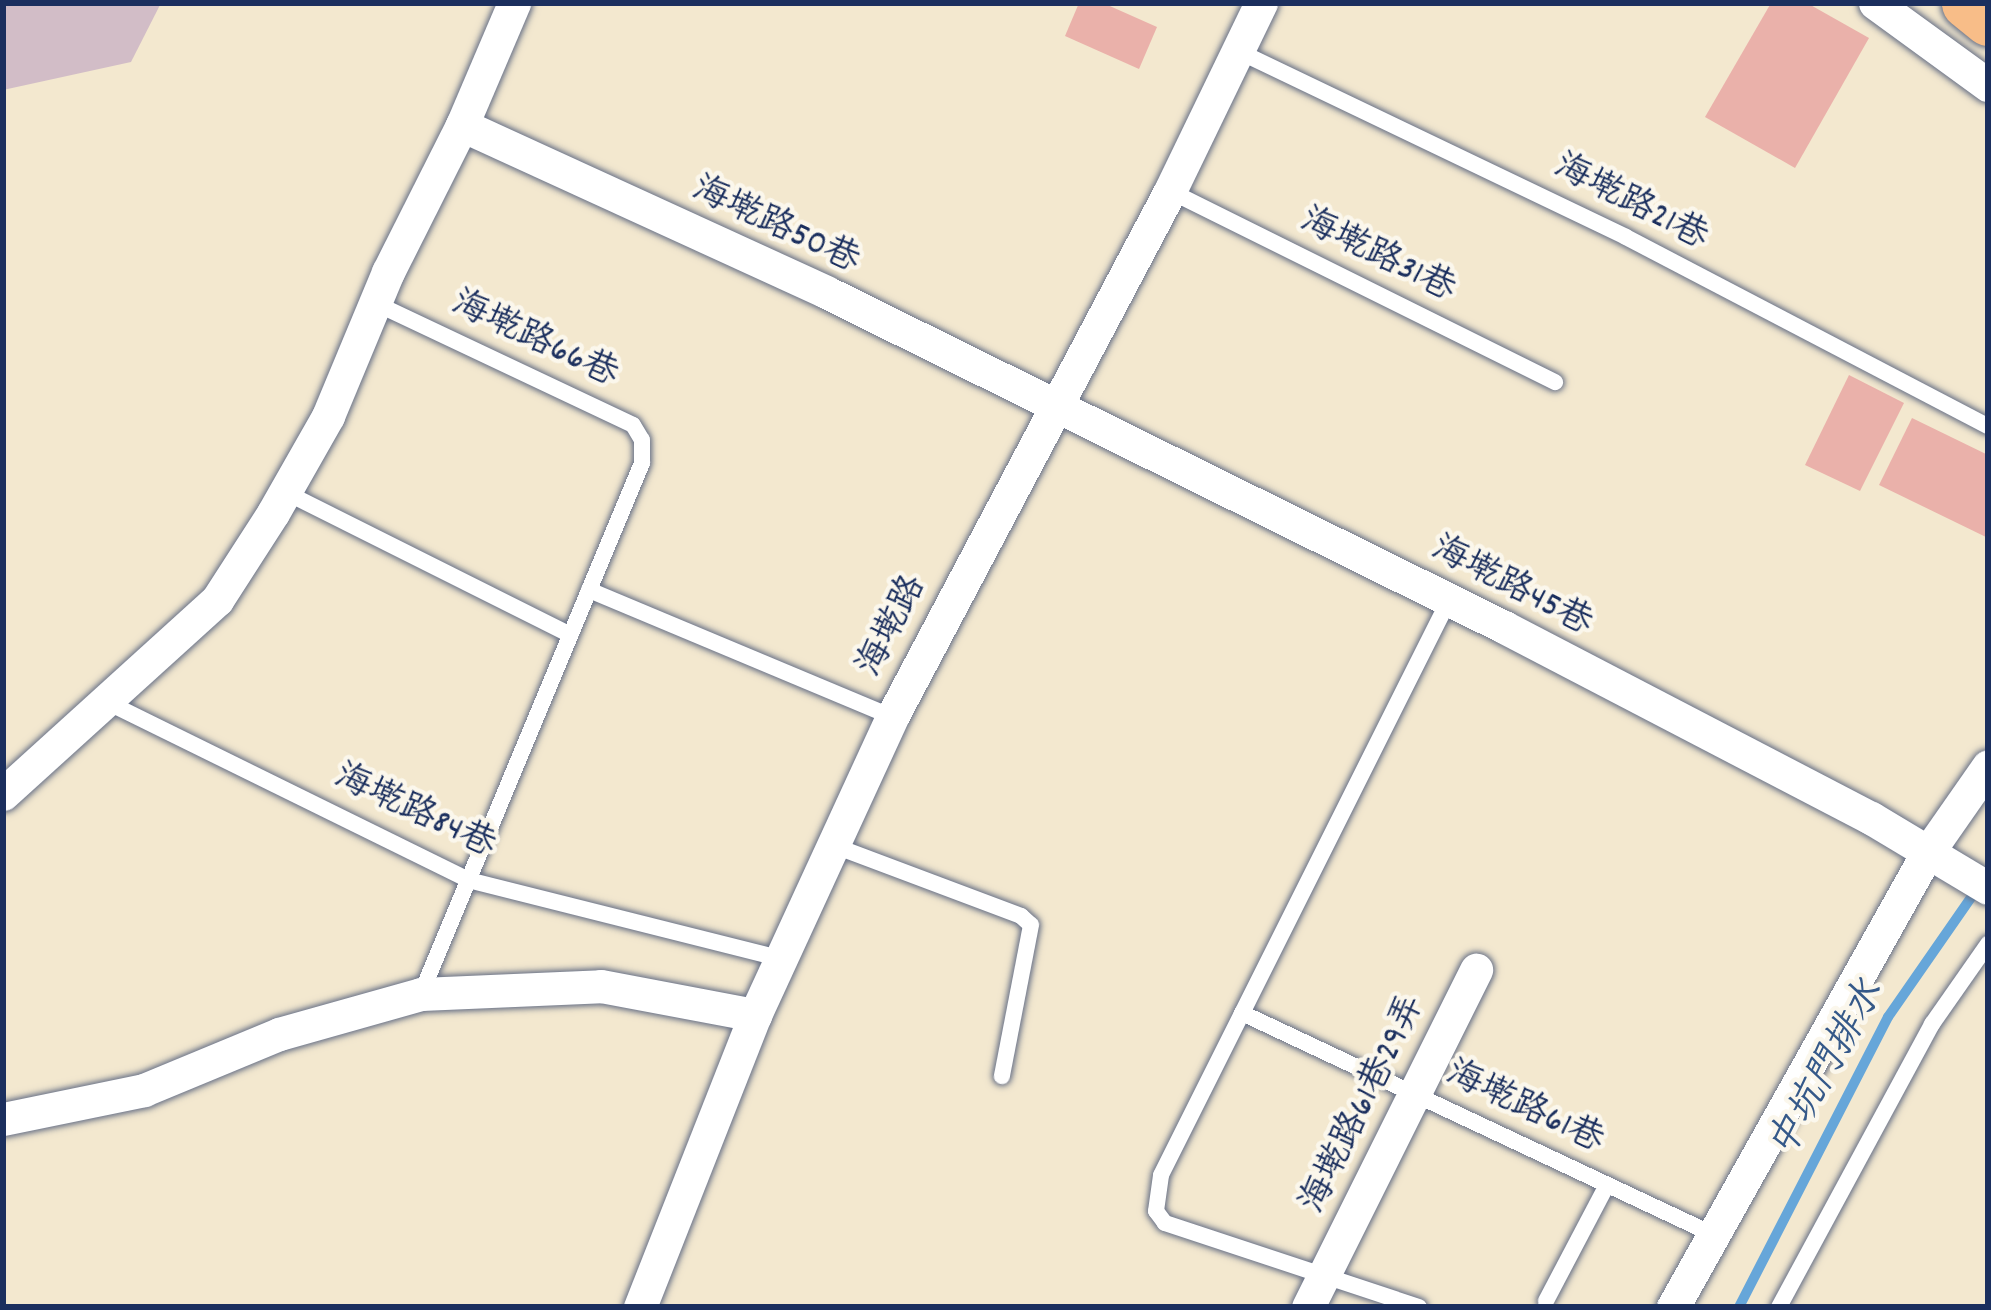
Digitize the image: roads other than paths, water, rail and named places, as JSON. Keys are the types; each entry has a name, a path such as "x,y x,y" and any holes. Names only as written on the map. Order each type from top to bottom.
{"main road":[{"path":"1967,3 1988,20"}],"street":[{"path":"3,794 218,600 328,416 514,3"},
{"path":"1875,3 1988,86"},
{"name":"海墘路","path":"640,1307 755,1015 892,717 1052,405 1170,191 1238,51 1252,6"},
{"name":"海墘路50巷","path":"462,125 826,292 1052,405"},
{"name":"海墘路45巷","path":"1052,405 1790,774 1988,888"},
{"path":"1673,1307 1988,766"},
{"name":"海墘路61巷29弄","path":"1308,1307 1476,970"},
{"path":"3,1119 144,1090 279,1034 421,994 601,986 755,1015"}],"lane":[{"name":"海墘路21巷","path":"1238,51 1626,237 1988,426"},
{"name":"海墘路31巷","path":"1170,191 1555,382"},
{"name":"海墘路66巷","path":"375,303 633,425 642,440 642,463 421,994"},
{"path":"285,492 570,635"},
{"path":"589,590 892,717"},
{"path":"1419,1307 1165,1223 1156,1211 1162,1175 1449,600"},
{"name":"海墘路84巷","path":"104,701 469,880 782,959"},
{"path":"835,847 1021,916 1030,925 1002,1076"},
{"path":"1779,1307 1932,1024 1988,944"},
{"name":"海墘路61巷","path":"1242,1013 1712,1234"},
{"path":"1546,1301 1607,1185"}],"waterway":[{"name":"中坑門排水","path":"1739,1307 1888,1017 1979,886"}]}
